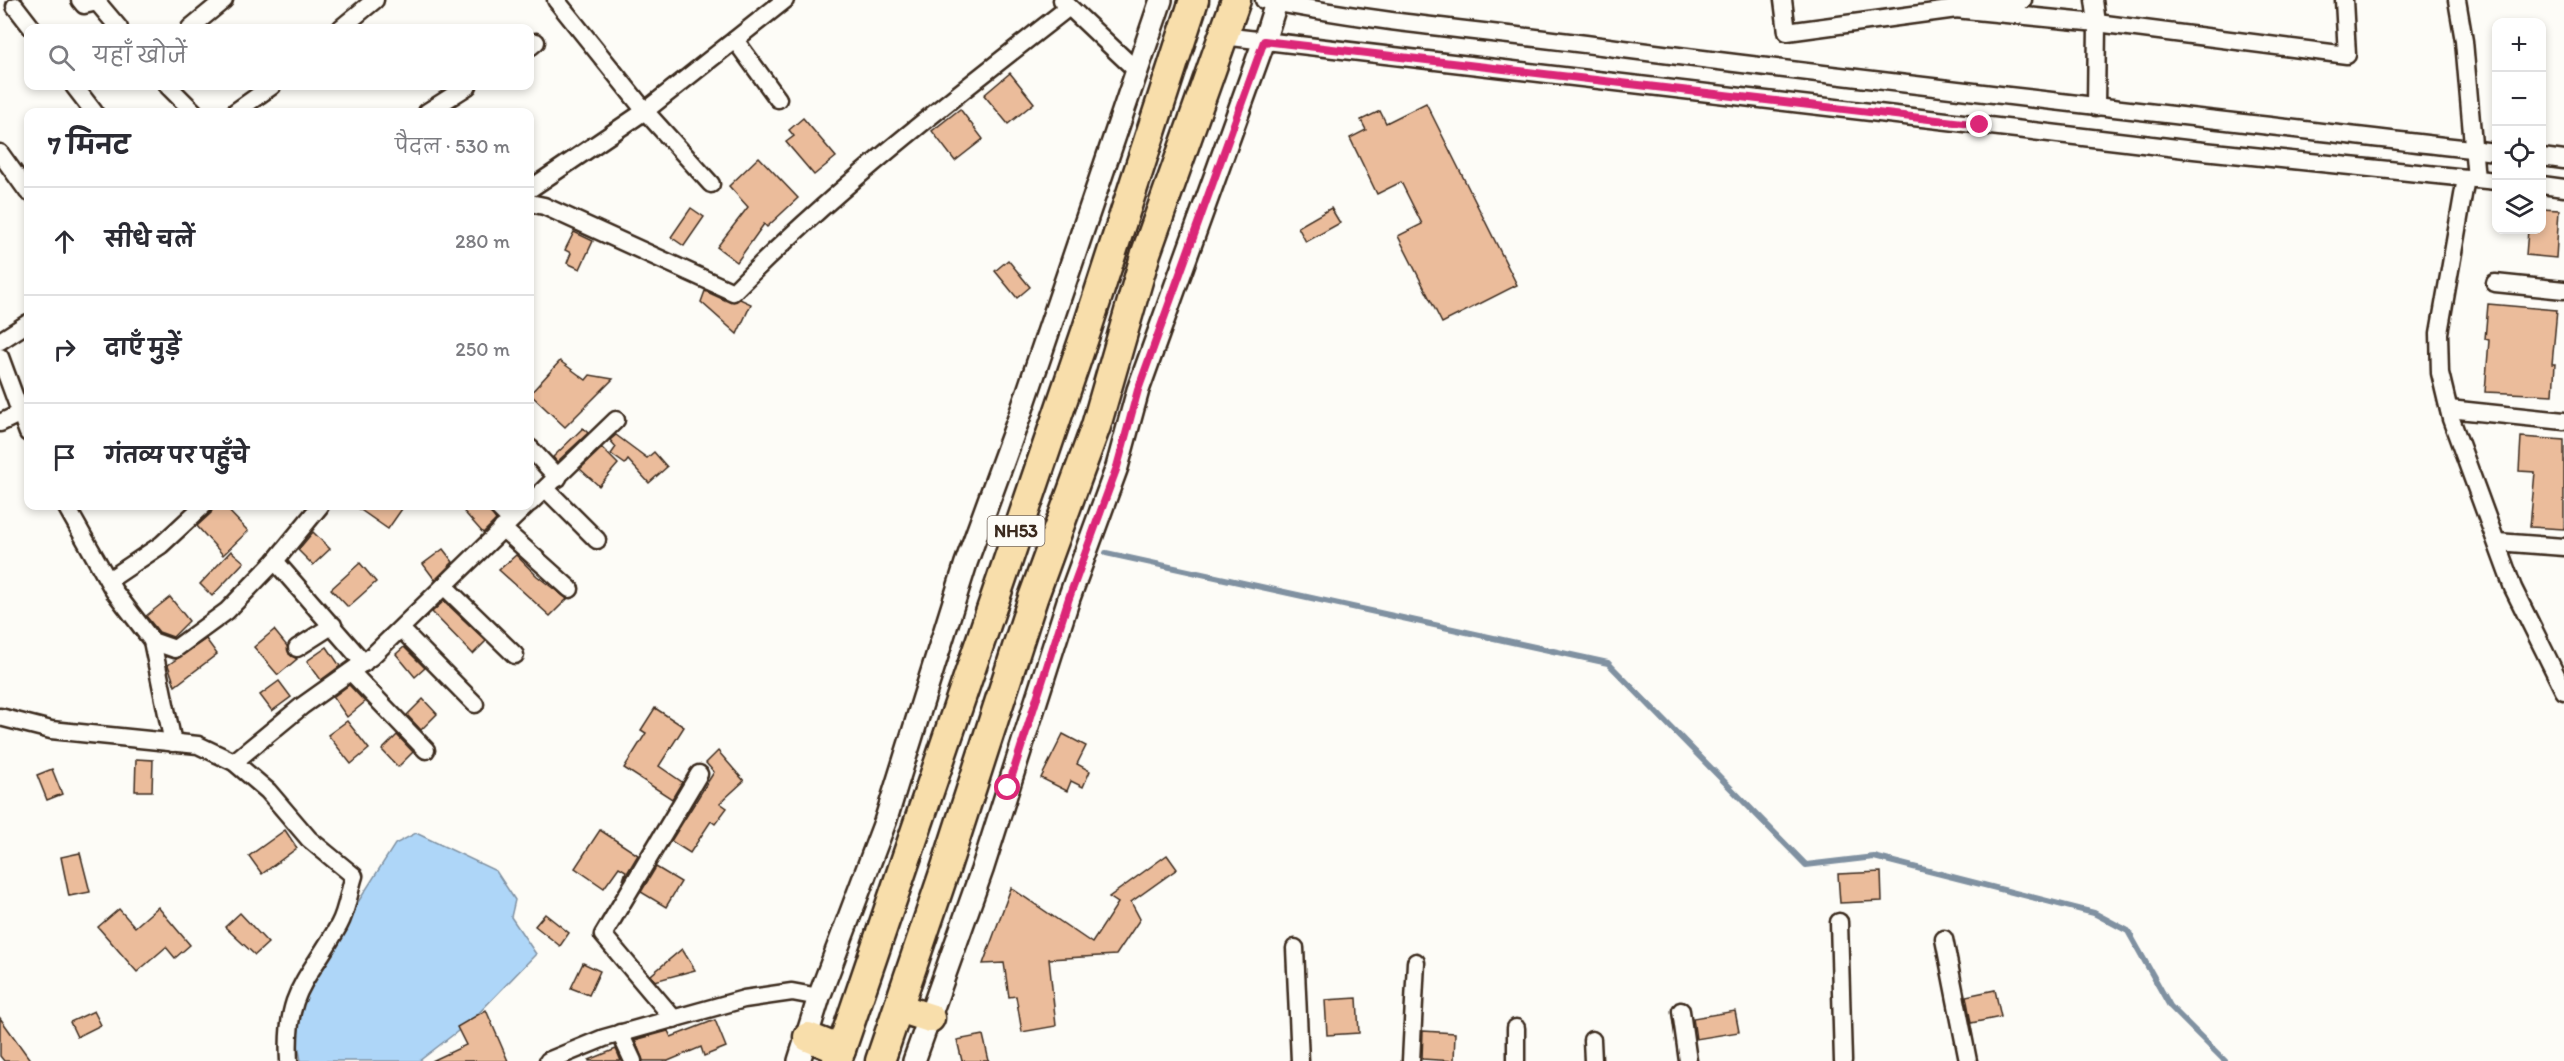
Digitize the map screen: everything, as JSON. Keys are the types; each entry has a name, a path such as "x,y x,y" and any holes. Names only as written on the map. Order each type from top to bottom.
{"highway":[{"name":"NH53","path":"839,1055 1087,329 1194,0"},
{"name":"NH53","path":"880,1061 1033,598 1096,426 1146,253 1236,0"},
{"path":"899,1008 930,1018"},
{"path":"804,1049 839,1055"}],"street":[{"path":"80,0 84,5 97,2 116,24"},
{"path":"195,24 224,0"},
{"path":"345,24 375,0"},
{"path":"556,0 645,111 711,184"},
{"path":"534,186 645,111 785,0"},
{"path":"804,1049 819,997 885,822 966,563 1019,418 1161,0"},
{"path":"1783,0 1786,32 2023,0"},
{"path":"2094,0 2097,23 2096,107"},
{"path":"1955,9 2097,23 2347,56 2344,0"},
{"path":"2457,0 2464,41 2473,150 2471,178 2439,333 2440,373 2449,409 2518,598 2564,691"},
{"path":"914,1061 982,870 1069,598 1117,467 1138,390 1264,41 1272,1 1346,16 2096,107 2492,152"},
{"path":"534,204 733,292 780,243 1065,4 1137,70"},
{"path":"15,6 29,24"},
{"path":"1223,36 2158,146 2492,181"},
{"path":"735,40 778,99"},
{"path":"77,90 91,108"},
{"path":"172,90 190,108"},
{"path":"241,108 266,90"},
{"path":"451,106 465,90"},
{"path":"0,153 24,186"},
{"path":"2546,158 2564,160"},
{"path":"2546,186 2564,188"},
{"path":"2495,283 2564,290"},
{"path":"0,341 24,326"},
{"path":"0,357 24,422"},
{"path":"2449,409 2564,421"},
{"path":"0,423 21,413"},
{"path":"534,499 616,420"},
{"path":"534,454 552,483 597,540"},
{"path":"68,510 114,591 153,642 173,743"},
{"path":"109,580 160,545 199,510"},
{"path":"153,642 176,649 227,611 275,561 317,510"},
{"path":"499,510 506,524 570,589"},
{"path":"234,762 302,706 358,668 401,629 521,510"},
{"path":"2497,542 2564,547"},
{"path":"275,561 333,626 358,668 426,750"},
{"path":"444,586 515,655"},
{"path":"297,648 333,626"},
{"path":"401,629 475,704"},
{"path":"0,717 51,730 198,745 234,762 267,791 309,839 354,876 340,923 310,969 293,1001 287,1031 289,1061"},
{"path":"674,1019 603,935 699,774"},
{"path":"1839,922 1843,1061"},
{"path":"1944,939 1968,1061"},
{"path":"1295,948 1300,1061"},
{"path":"1411,1061 1416,962"},
{"path":"548,1061 620,1033 744,999 792,992 819,997"},
{"path":"1681,1011 1688,1061"},
{"path":"1516,1028 1516,1061"},
{"path":"620,1033 633,1061"},
{"path":"1593,1040 1593,1061"}],"water":[{"path":"416,833 496,871 515,900 511,917 536,954 471,1021 419,1061 301,1061 294,1024 316,968 395,844"}],"building":[{"path":"1010,73 1034,103 1008,124 984,95"},
{"path":"1426,103 1517,285 1442,323 1398,236 1422,224 1401,182 1377,194 1350,138 1366,130 1361,120 1380,111 1386,123"},
{"path":"960,109 983,139 955,161 932,131"},
{"path":"803,118 836,157 814,175 786,142 794,136 789,130"},
{"path":"759,157 798,198 767,227 764,224 737,262 717,247 748,207 729,186"},
{"path":"691,208 704,217 684,246 671,237"},
{"path":"1331,208 1340,223 1306,242 1298,227"},
{"path":"2546,209 2559,210 2556,258 2526,255 2528,234 2546,234"},
{"path":"574,232 593,241 580,269 567,263 571,253 565,250"},
{"path":"1008,260 1030,287 1017,298 995,271"},
{"path":"705,291 729,302 740,299 751,304 737,334 701,302"},
{"path":"2488,304 2557,310 2552,364 2555,364 2553,395 2485,392 2489,340 2485,339"},
{"path":"560,361 586,380 590,375 613,379 565,427 534,398 534,390"},
{"path":"583,428 588,433 557,462 553,457"},
{"path":"616,435 647,458 654,452 667,467 649,483 628,460 625,464 611,454 616,447 610,440"},
{"path":"2521,437 2564,440 2564,529 2530,527 2535,472 2519,471"},
{"path":"602,448 618,464 599,486 580,469"},
{"path":"212,510 228,510 248,531 223,555 197,526"},
{"path":"361,510 401,510 388,529"},
{"path":"463,510 490,510 496,520 483,533"},
{"path":"313,532 330,549 313,565 298,550"},
{"path":"443,549 453,562 435,580 423,564"},
{"path":"231,551 244,562 212,596 200,584"},
{"path":"516,555 537,576 567,599 550,616 499,570"},
{"path":"360,563 376,582 348,607 331,589"},
{"path":"170,597 189,621 173,637 159,632 146,616"},
{"path":"444,601 486,641 473,654 432,612"},
{"path":"274,630 287,646 289,654 297,659 278,675 254,647"},
{"path":"206,639 217,654 175,686 168,665"},
{"path":"327,647 340,666 321,680 307,661"},
{"path":"404,647 425,668 415,677 396,654"},
{"path":"279,681 291,697 272,711 260,695"},
{"path":"349,685 365,702 347,717 333,697"},
{"path":"423,699 437,714 421,730 407,715"},
{"path":"655,708 684,727 659,766 682,782 672,799 624,768 646,733 641,730"},
{"path":"347,721 369,749 351,764 328,735"},
{"path":"1063,734 1086,746 1077,764 1090,771 1083,787 1071,781 1067,791 1041,778"},
{"path":"397,735 413,752 398,767 382,750"},
{"path":"718,751 744,781 720,803 727,808 715,824 711,821 690,853 671,841 714,772 706,763"},
{"path":"136,759 153,760 152,791 135,791"},
{"path":"52,769 62,794 47,800 37,775"},
{"path":"285,830 297,848 262,874 249,856"},
{"path":"600,830 638,855 623,880 626,871 619,867 604,888 575,868"},
{"path":"80,853 90,892 69,896 61,857"},
{"path":"1167,855 1177,869 1131,902 1140,919 1116,955 1049,959 1056,1026 1022,1032 1016,996 1009,997 1004,963 983,964 1011,888 1092,943 1118,903 1109,897"},
{"path":"656,867 681,882 666,907 641,892"},
{"path":"1881,872 1882,901 1840,903 1838,874"},
{"path":"158,907 190,945 175,958 166,947 137,972 98,927 119,909 135,927"},
{"path":"240,913 268,943 255,955 225,927"},
{"path":"545,914 569,933 560,946 535,926"},
{"path":"682,949 695,970 655,981 651,975"},
{"path":"583,963 600,971 589,995 571,988"},
{"path":"1995,990 2001,1017 1971,1023 1966,996"},
{"path":"1357,998 1359,1033 1327,1035 1325,1000"},
{"path":"486,1010 508,1061 432,1061 466,1045 457,1027"},
{"path":"94,1011 101,1025 77,1037 70,1022"},
{"path":"1735,1011 1739,1032 1696,1039 1693,1018"},
{"path":"0,1018 31,1061 4,1061 0,1056"},
{"path":"715,1020 726,1047 704,1056 701,1047 668,1061 643,1061 635,1040 668,1031 671,1037"},
{"path":"1423,1031 1455,1033 1454,1061 1422,1059"},
{"path":"983,1035 989,1061 962,1061 957,1040"},
{"path":"616,1049 621,1061 589,1061 589,1060"}],"waterway":[{"path":"1106,553 1608,663 1806,865 1874,857 2094,913 2128,931 2170,1006 2225,1061"}],"route":[{"path":"1008,788 1069,598 1117,467 1138,390 1264,41 1980,125"}]}
